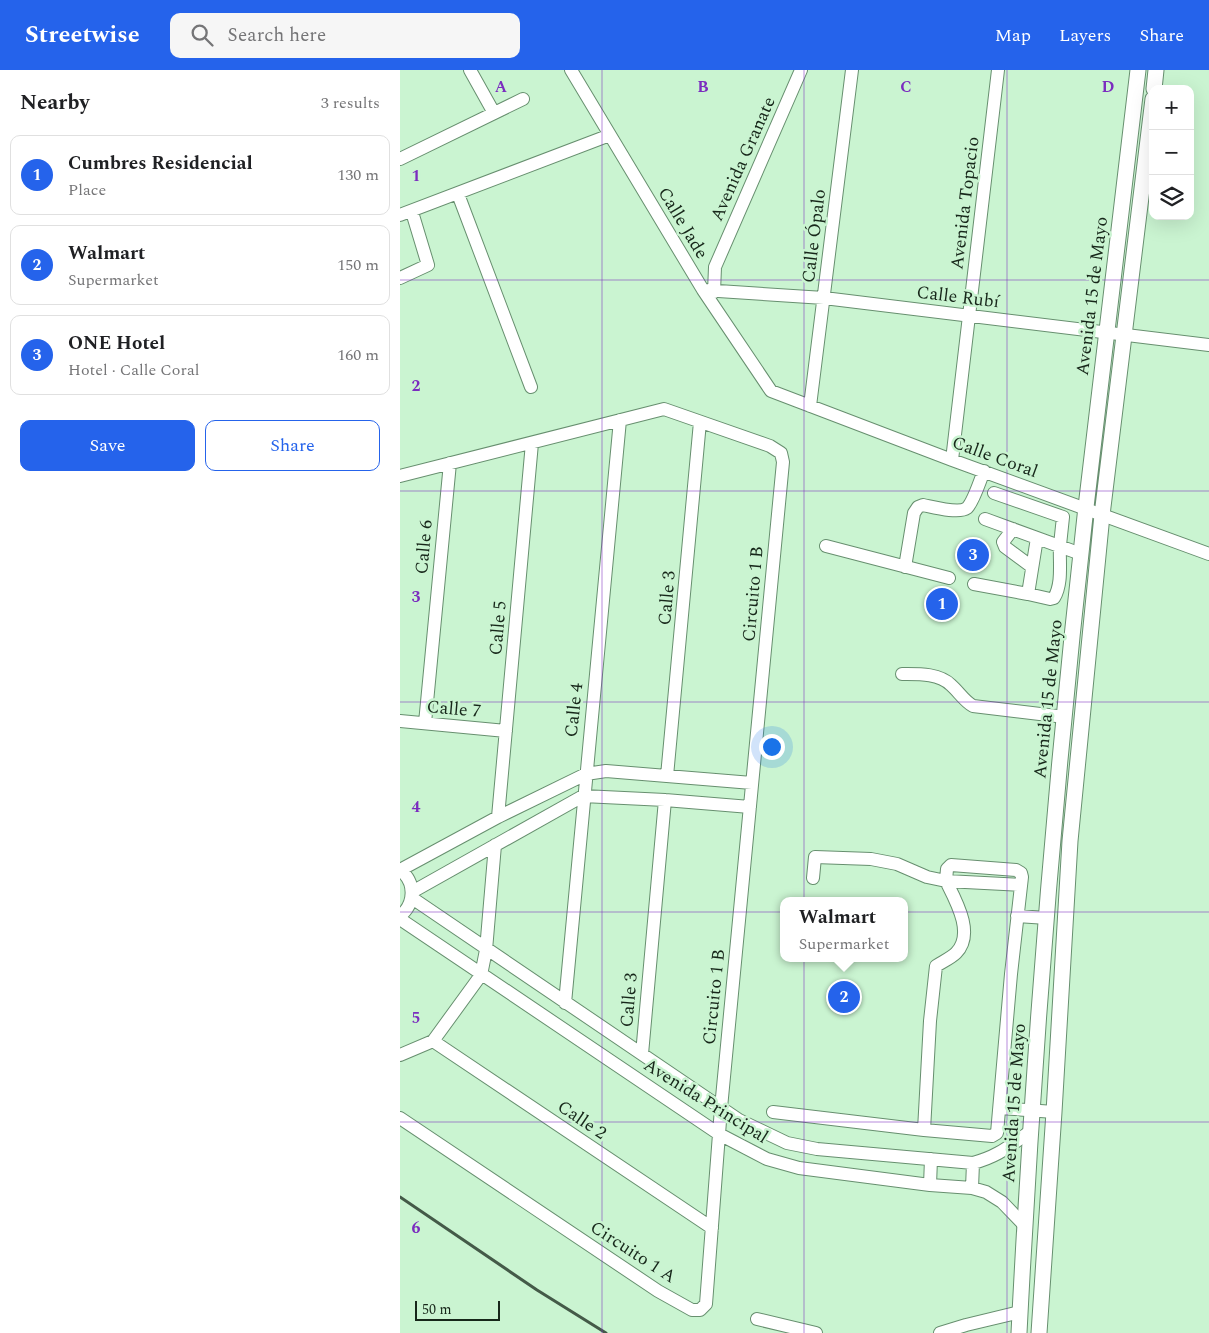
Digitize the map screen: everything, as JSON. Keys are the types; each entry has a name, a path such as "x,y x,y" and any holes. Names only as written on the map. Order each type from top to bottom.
{"main road":[{"name":"Avenida 15 de Mayo","path":"1020,1333 1024,1226 1053,841 1081,554 1138,70"},
{"path":"1154,85 1156,70"},
{"name":"Avenida 15 de Mayo","path":"1038,1333 1054,1112 1070,840 1102,515 1149,130"},
{"path":"1053,841 1070,840"}],"street":[{"path":"470,70 494,112"},
{"name":"Calle Jade","path":"570,70 771,391"},
{"name":"Avenida Granate","path":"709,291 715,266 801,70"},
{"name":"Calle Ópalo","path":"810,406 852,70"},
{"name":"Avenida Topacio","path":"952,460 998,70"},
{"path":"400,159 523,99"},
{"path":"400,278 428,265 422,243 406,214 610,135"},
{"path":"458,194 531,387"},
{"name":"Calle Rubí","path":"709,291 824,298 1209,345"},
{"name":"Calle Coral","path":"771,391 952,460 1209,554"},
{"name":"Circuito 1 B","path":"400,476 664,409 770,446 781,453 783,462 719,1134"},
{"name":"Calle 4","path":"565,1003 583,796 620,420"},
{"name":"Calle 3","path":"668,776 700,422"},
{"name":"Calle 5","path":"498,817 532,443"},
{"name":"Calle 6","path":"425,724 450,464"},
{"path":"905,567 914,513 918,507 923,505 958,511 966,509 971,502 984,471"},
{"path":"974,584 1050,599 1054,598 1060,577 1060,545 1063,517 994,493"},
{"path":"985,520 1081,554"},
{"path":"1013,529 1003,542 1005,547 1032,567"},
{"path":"1028,594 1037,538"},
{"path":"826,546 949,578"},
{"path":"1060,577 1079,580"},
{"path":"902,674 939,677 950,683 966,703 974,706 1065,717"},
{"name":"Calle 7","path":"400,721 506,731"},
{"path":"400,918 408,907 412,895 408,879 400,870 498,817 586,774 606,771 752,783"},
{"path":"412,895 495,845 583,796 750,807"},
{"name":"Calle 3","path":"642,1054 665,800"},
{"path":"400,1055 433,1041 481,975 486,950 495,845"},
{"path":"813,878 815,857 880,861 897,864 927,877 946,881"},
{"path":"773,1112 924,1130 992,1136 997,1133 1021,885 1021,873 1016,870 951,865 947,869 946,881 963,915 963,942 956,953 936,966 930,1021 924,1130"},
{"name":"Avenida Principal","path":"412,895 486,950 739,1120 787,1143 817,1149 973,1163 988,1159 1004,1151 1031,1131"},
{"path":"1017,916 1047,918"},
{"name":"Avenida Principal","path":"400,918 481,975 719,1134 767,1159 799,1168 930,1185 972,1188 986,1192 1002,1202 1024,1226"},
{"name":"Calle 2","path":"433,1041 712,1228"},
{"path":"1000,1108 1054,1112"},
{"name":"Circuito 1 A","path":"400,1118 637,1277 692,1310 700,1310 706,1304 719,1134"},
{"path":"930,1185 931,1159"},
{"path":"972,1188 973,1163"},
{"path":"940,1333 1020,1312"},
{"path":"757,1319 816,1333"}],"railway":[{"path":"400,1197 537,1290 606,1333"}],"place":[{"name":"ONE Hotel","path":"973,555"},
{"name":"Cumbres Residencial","path":"942,604"},
{"name":"Walmart","path":"844,997"}]}
